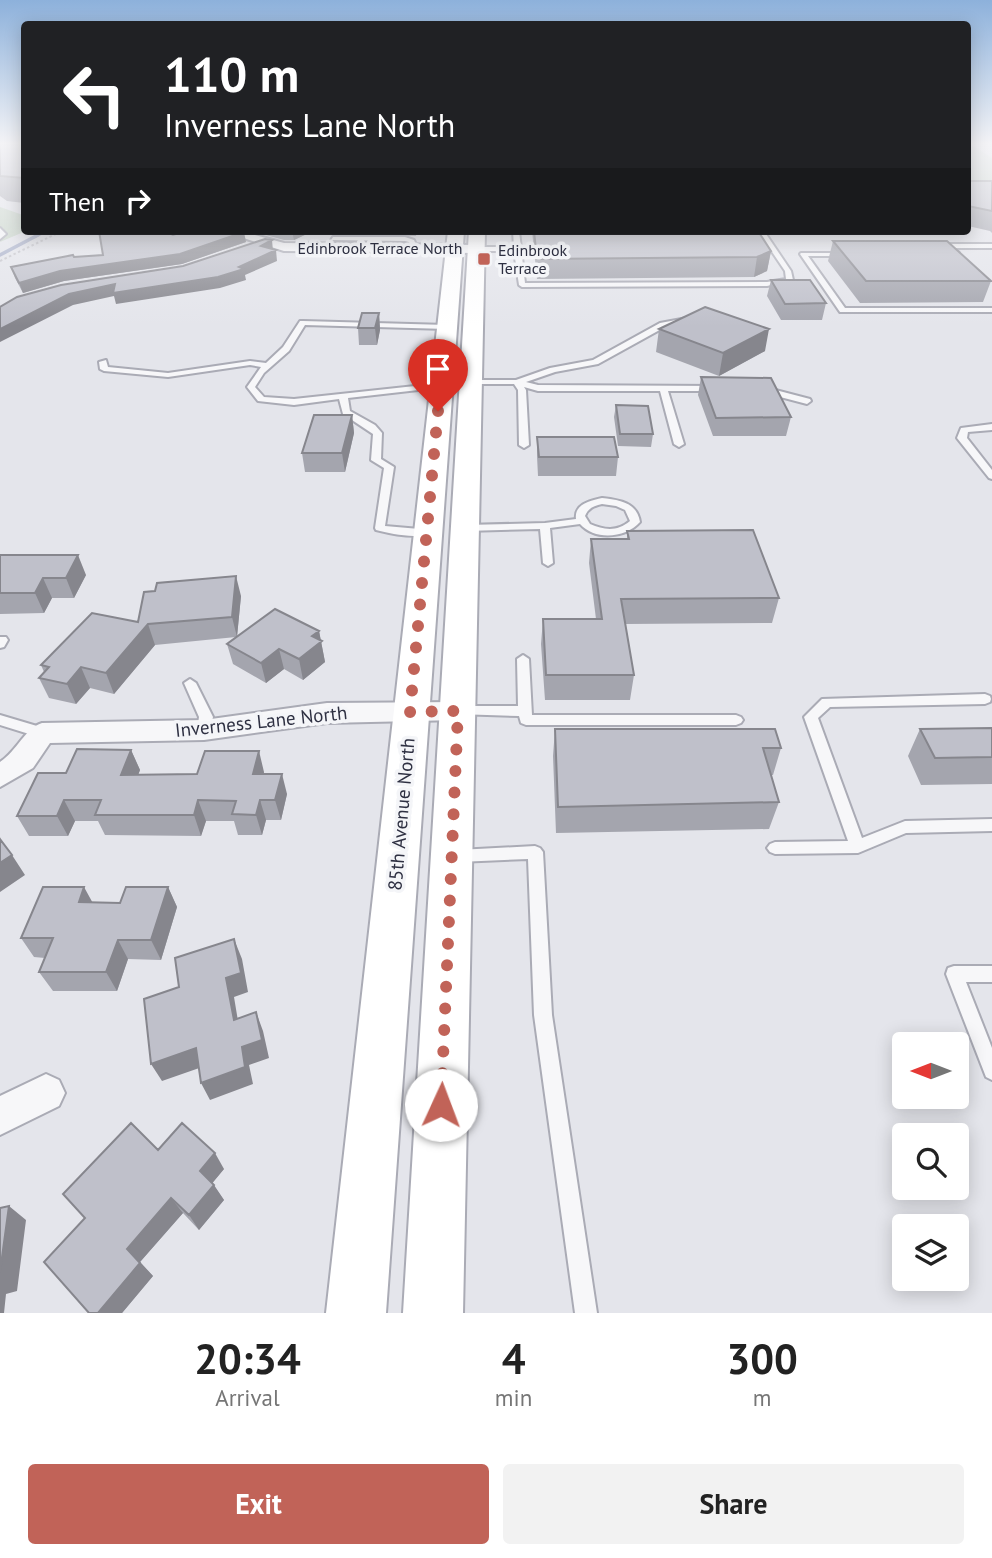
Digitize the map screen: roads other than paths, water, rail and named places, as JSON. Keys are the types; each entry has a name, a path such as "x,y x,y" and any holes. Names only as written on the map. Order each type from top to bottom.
{"main road":[{"name":"85th Avenue North","path":"356,1313 455,240"},
{"path":"433,1313 477,240"}],"street":[{"path":"239,235 264,243"},
{"name":"Edinbrook Terrace North","path":"245,250 264,243 284,247 331,244 415,249 455,240 477,240"},
{"name":"Inverness Lane North","path":"43,733 204,730 327,713 458,711"},
{"path":"0,776 23,761 43,733"},
{"path":"0,1116 46,1093"}],"lane":[{"path":"0,230 3,234 0,237"},
{"path":"331,244 334,235"},
{"path":"516,235 522,285 766,284 790,280 788,271 764,235"},
{"path":"477,240 517,249"},
{"path":"964,260 948,246 992,246"},
{"path":"981,246 992,255"},
{"path":"942,253 956,253"},
{"path":"859,254 803,254 843,310 992,310"},
{"path":"517,382 553,370 595,362 663,325 687,320"},
{"path":"447,327 303,323 283,352 266,365 251,387 261,399 294,402 471,382 517,382 538,388 730,388"},
{"path":"103,362 104,369 167,375 250,363 266,365"},
{"path":"517,382 522,390 524,446"},
{"path":"663,388 678,444"},
{"path":"757,388 807,401"},
{"path":"343,396 346,412 378,433 376,460 389,467 380,528 427,532"},
{"path":"992,427 964,430 962,438 992,476"},
{"path":"977,457 992,457"},
{"path":"465,528 545,526 582,521 593,529 610,533 631,526 635,517 620,503 602,501 581,510 582,521"},
{"path":"545,526 548,563"},
{"path":"523,659 526,720 736,720"},
{"path":"190,683 206,717 204,730"},
{"path":"858,847 811,717 827,702 985,699"},
{"path":"458,711 525,711"},
{"path":"0,720 43,733"},
{"path":"775,848 858,847 905,827 992,825"},
{"path":"452,856 535,852 543,1015 586,1313"},
{"path":"992,974 954,974 992,1071"}],"waterway":[{"path":"0,255 38,235"},
{"path":"35,237 39,235"}],"place":[{"name":"Edinbrook Terrace","path":"484,259"}]}
